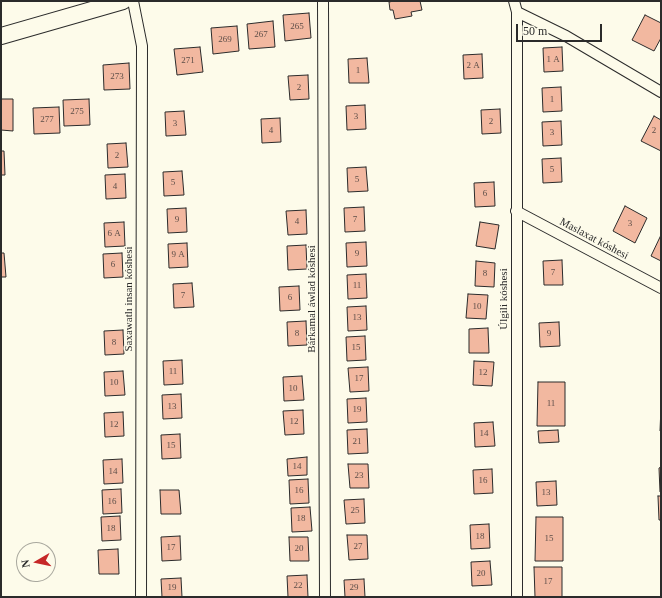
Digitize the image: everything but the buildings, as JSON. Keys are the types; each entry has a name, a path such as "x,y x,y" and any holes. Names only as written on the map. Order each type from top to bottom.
{"main road":[{"path":"1,36 123,1"}],"street":[{"name":"Saxawatlı insan kóshesi","path":"133,1 142,46 141,597"},
{"name":"Bárkamal áwlad kóshesi","path":"323,1 325,597"},
{"name":"Úlgili kóshesi","path":"514,1 517,12 516,597"},
{"path":"517,12 566,36 661,92"},
{"name":"Maslaxat kóshesi","path":"516,211 661,288"}]}
